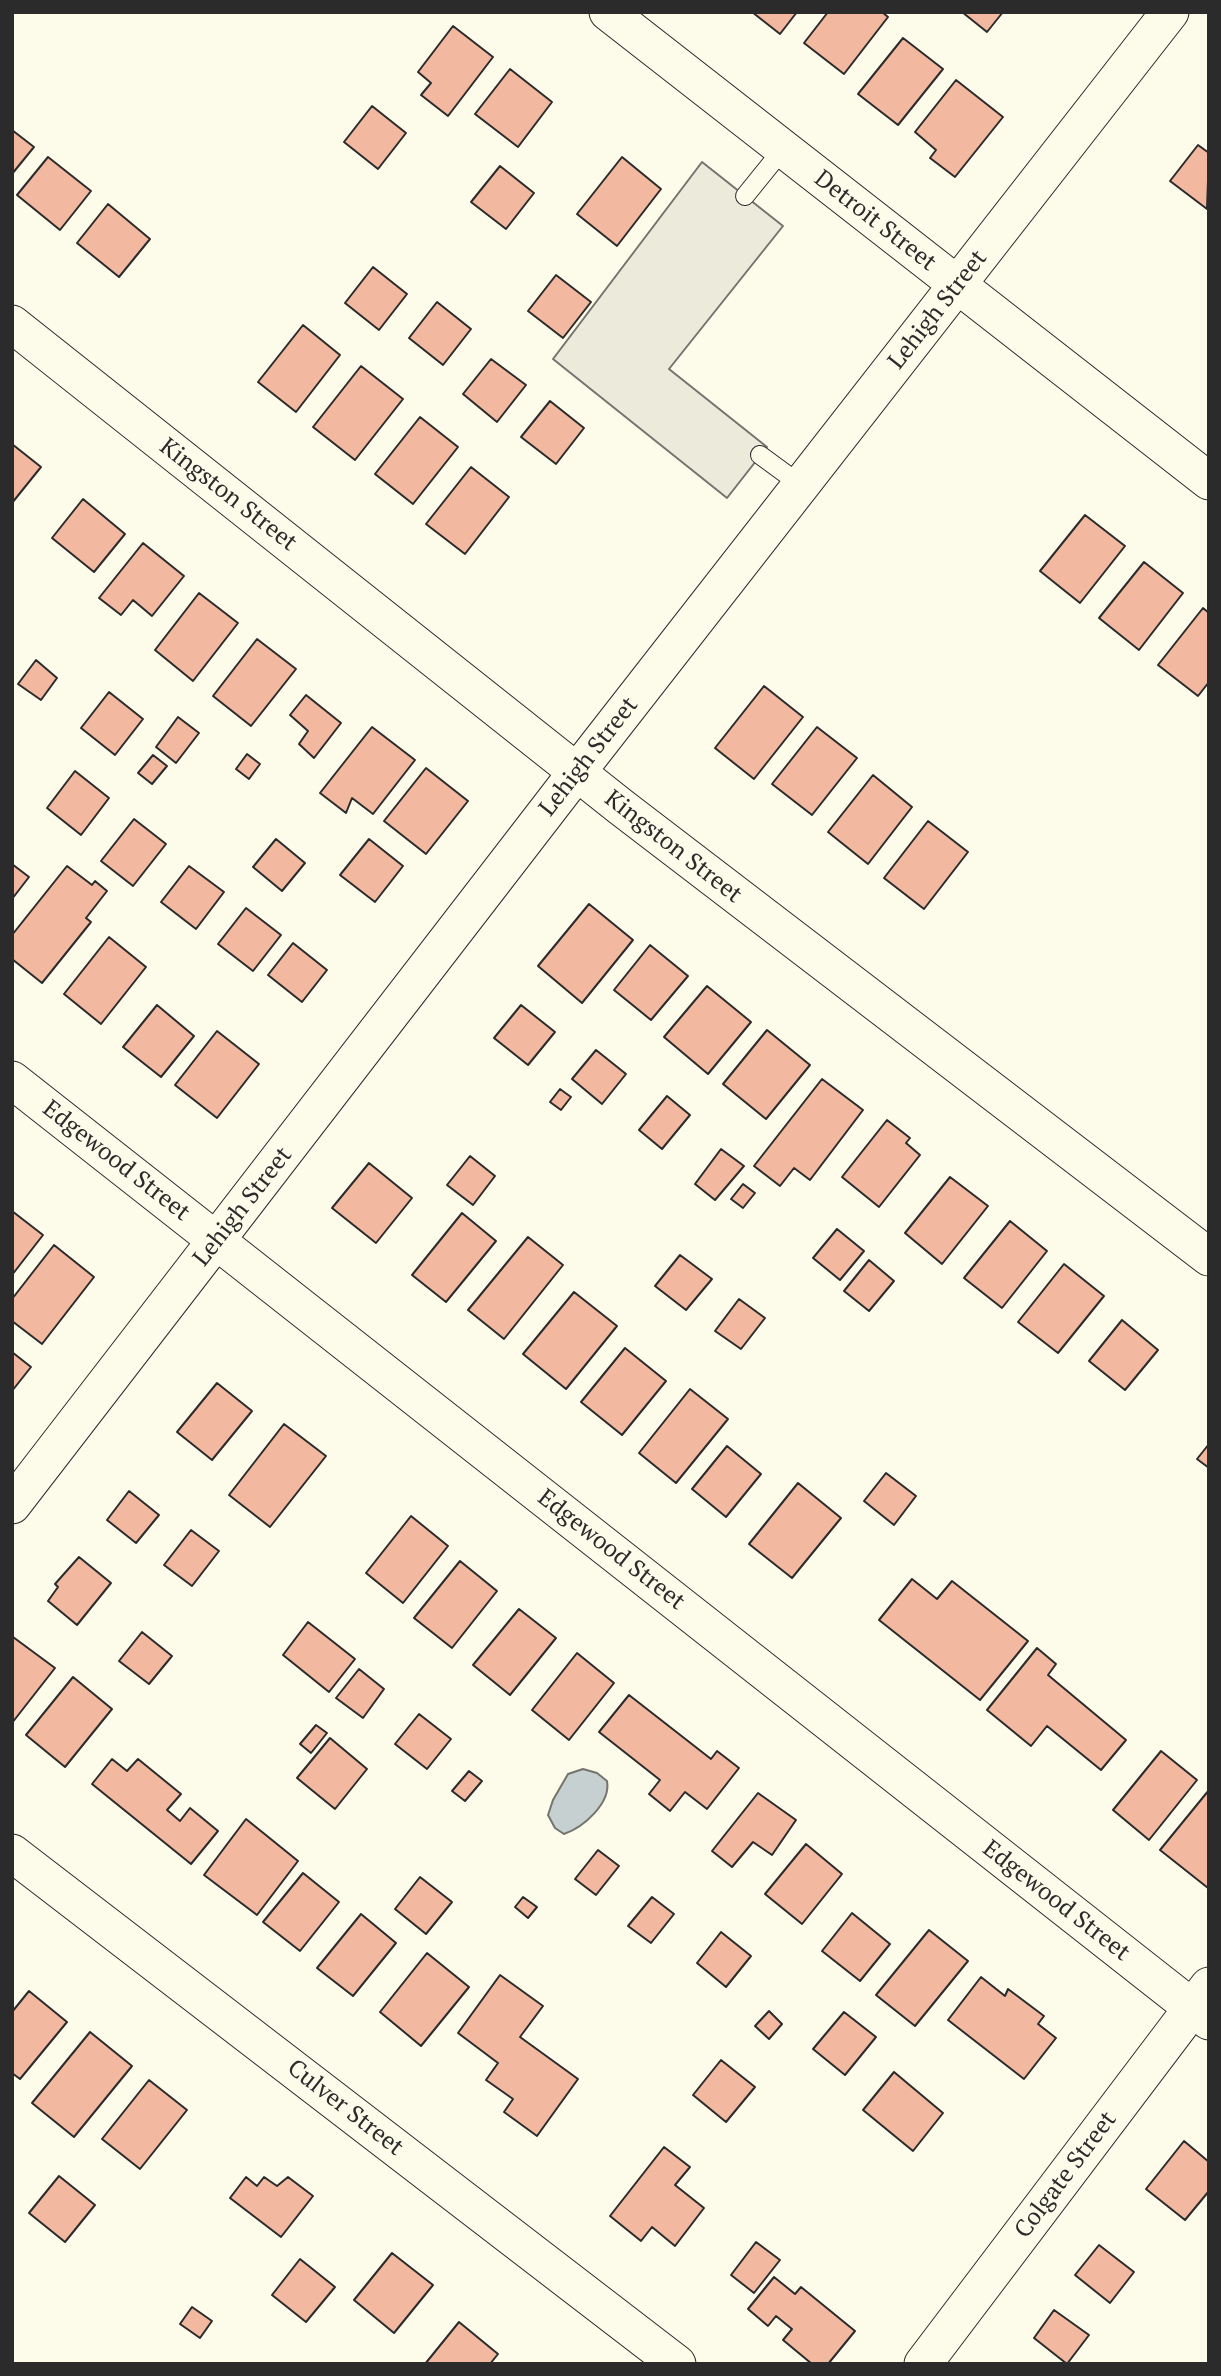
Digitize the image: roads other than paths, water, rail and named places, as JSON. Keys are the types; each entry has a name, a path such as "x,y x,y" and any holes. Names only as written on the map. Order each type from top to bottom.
{"street":[{"name":"Detroit Street","path":"608,12 1209,481"},
{"name":"Lehigh Street","path":"12,1505 577,772 1170,12"},
{"name":"Kingston Street","path":"12,324 577,772 1209,1257"},
{"name":"Edgewood Street","path":"12,1080 1203,2005"},
{"name":"Culver Street","path":"12,1853 677,2364"},
{"name":"Colgate Street","path":"923,2364 1203,2005"}],"lane":[{"path":"745,196 783,149"},
{"path":"760,455 801,485"}]}
